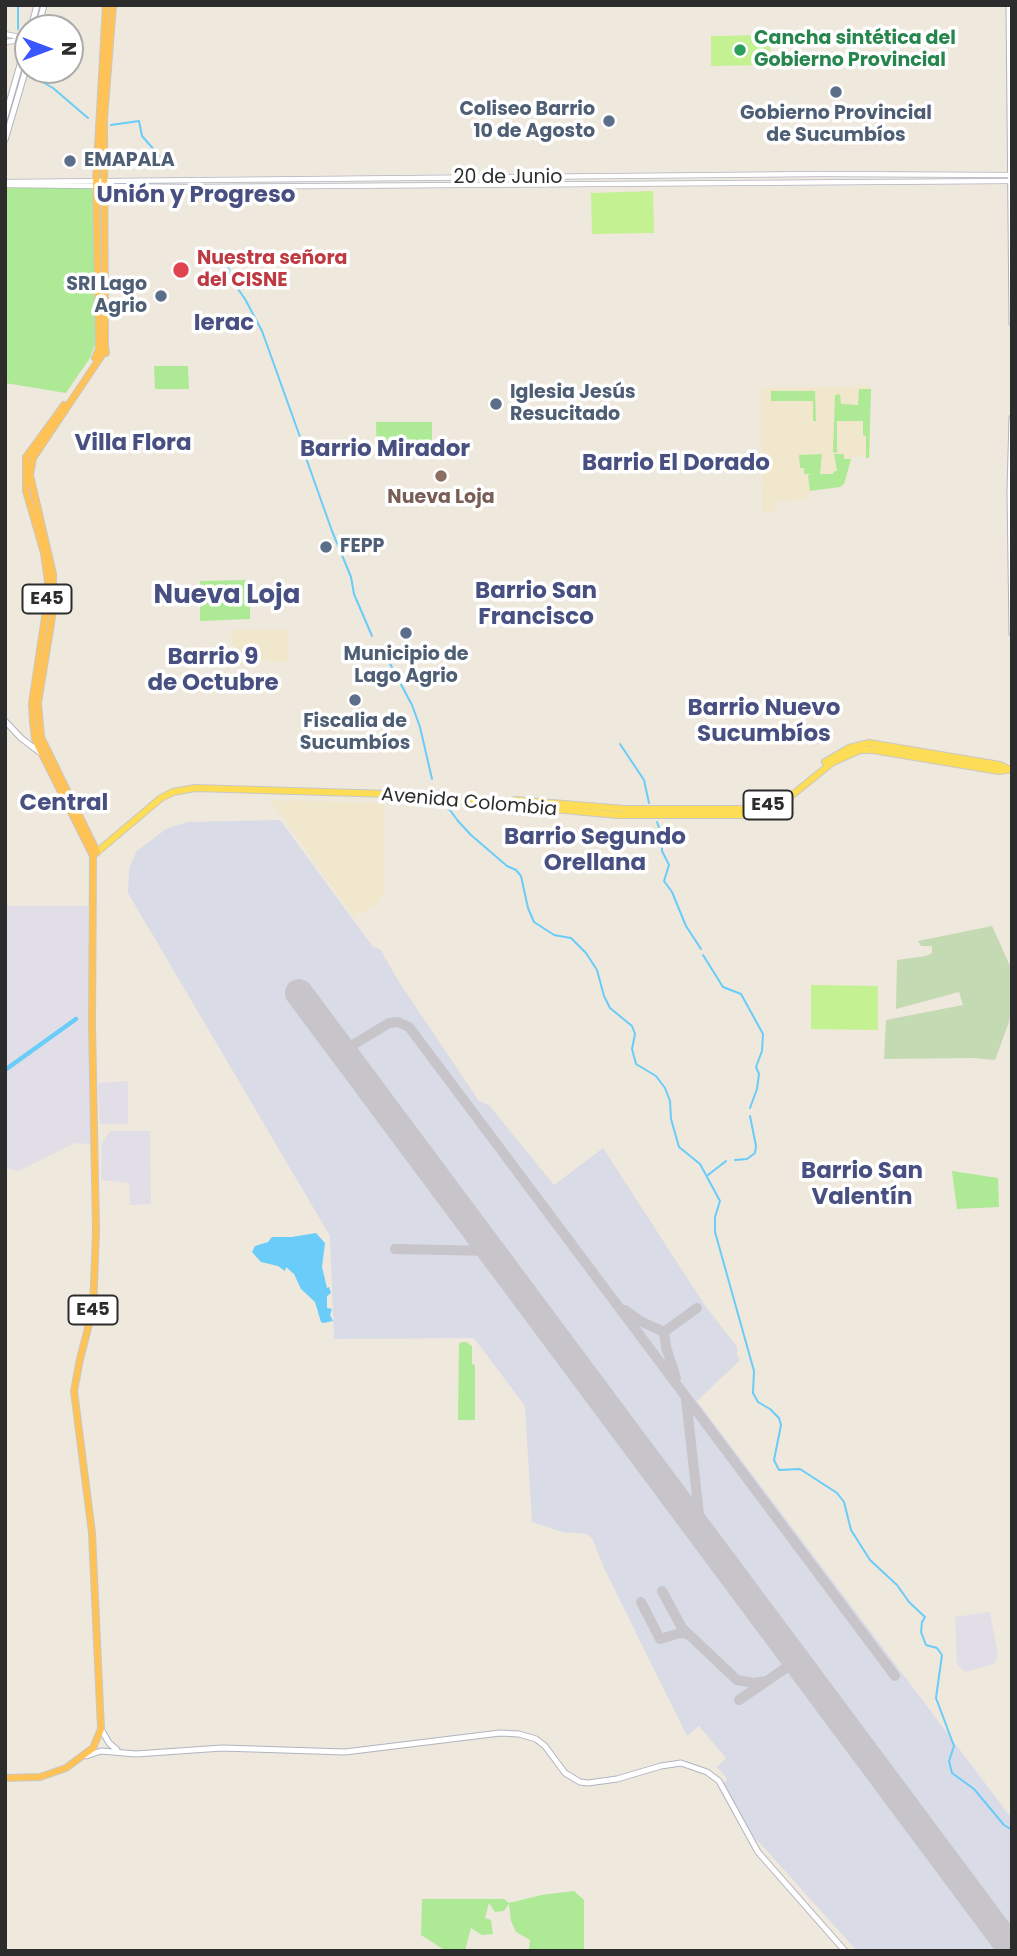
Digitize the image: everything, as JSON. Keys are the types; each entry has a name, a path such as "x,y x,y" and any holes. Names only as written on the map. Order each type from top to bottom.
{"highway":[{"path":"101,351 100,184 106,5"},
{"path":"100,184 113,5"},
{"name":"E45","path":"95,854 35,739 32,702 48,582 44,553 26,491 26,457 101,351"},
{"name":"E45","path":"101,351 33,458 30,475 53,574 52,611 38,703 41,737 95,854 94,1287 93,1309 74,1391 92,1533 101,1729"},
{"path":"5,1778 25,1779 49,1775 86,1756 96,1744 101,1729"}],"main road":[{"path":"1009,5 1012,323"},
{"path":"5,117 15,84"},
{"path":"5,140 22,84"},
{"path":"1012,418 1012,633"},
{"path":"5,721 42,754"},
{"name":"Avenida Colombia","path":"514,800 625,808 761,808 785,796 831,758 851,747 869,743 1000,765 1010,769"},
{"name":"Avenida Colombia","path":"95,854 161,798 173,792 195,788 390,794 618,815 737,816 761,814 771,810 833,762 860,750 999,771 1010,769"},
{"path":"101,1729 109,1744 120,1752"},
{"path":"86,1756 101,1751 144,1753 234,1748 345,1752 500,1733 519,1734 536,1739 545,1746 565,1773 580,1782 607,1781 681,1763 707,1772 719,1781 764,1860 845,1951"}],"street":[{"name":"20 de Junio","path":"100,184 820,174 1011,175"},
{"name":"20 de Junio","path":"5,183 188,187 1011,181"}],"shaded area":[{"path":"870,386 870,457 852,457 846,482 818,487 809,492 807,499 775,502 775,513 762,513 761,388"},
{"path":"231,630 289,630 288,662 270,662 268,659 233,666"},
{"path":"270,800 384,803 385,893 376,906 353,916"},
{"path":"280,820 373,947 380,949 479,1101 489,1105 554,1185 603,1148 704,1304 737,1347 740,1360 697,1401 1012,1819 1012,1951 857,1951 758,1841 745,1831 728,1797 724,1783 727,1779 717,1767 726,1758 699,1726 687,1736 604,1568 592,1538 586,1534 562,1532 532,1522 525,1406 474,1338 334,1339 330,1236 128,893 129,869 136,852 166,829 188,822"},
{"path":"5,899 8,906 88,906 92,1144 75,1143 18,1171 5,1168"},
{"path":"128,1081 128,1124 100,1124 98,1083"},
{"path":"110,1131 150,1131 151,1204 130,1205 129,1183 101,1180 102,1144"},
{"path":"990,1612 998,1656 994,1664 965,1672 957,1665 955,1617"}],"green space":[{"name":"Cancha sintética del Gobierno Provincial","path":"770,35 770,65 711,66 711,36"},
{"path":"5,187 94,188 96,342 90,358 66,393 5,383"},
{"path":"653,191 654,233 592,234 591,193"},
{"path":"154,366 188,366 189,389 155,389"},
{"path":"859,389 871,389 869,458 866,458 863,421 837,421 837,453 833,452 835,395 840,394 841,404 858,405"},
{"path":"771,391 815,391 816,421 813,421 813,401 771,401"},
{"path":"376,422 432,422 432,456 377,457"},
{"path":"822,454 820,474 833,474 837,471 834,454 844,454 844,459 851,459 844,484 840,487 810,491 808,475 812,474 804,474 804,468 800,468 799,455"},
{"path":"245,580 250,584 250,619 200,621 200,581"},
{"path":"992,926 1012,970 1009,1022 995,1060 884,1059 886,1020 963,1005 959,992 896,1009 897,960 932,953 932,946 921,946 918,941"},
{"path":"811,985 878,986 878,1030 811,1029"},
{"path":"952,1171 998,1178 999,1207 957,1209"},
{"path":"462,1342 472,1346 472,1364 475,1365 475,1420 458,1420 459,1344"},
{"path":"574,1891 584,1900 584,1951 525,1951 529,1949 530,1940 516,1932 511,1921 509,1904 504,1911 495,1912 489,1903 485,1918 491,1920 493,1934 482,1935 471,1928 465,1951 446,1951 421,1935 422,1899 504,1899 509,1903"}],"water":[{"path":"316,1233 325,1243 322,1267 327,1288 329,1287 331,1293 327,1296 327,1308 332,1309 330,1315 333,1321 323,1323 315,1302 301,1289 294,1274 286,1267 285,1271 278,1266 261,1262 252,1252 255,1246 268,1242 272,1237"}],"waterway":[{"path":"18,5 18,14"},
{"path":"46,84 88,118"},
{"path":"111,125 139,121 142,136 169,167"},
{"path":"228,266 231,279 262,331 304,448"},
{"path":"306,458 351,577 354,594 372,636"},
{"path":"387,658 412,705 432,779"},
{"path":"620,744 644,780 649,803"},
{"path":"444,802 471,835 521,876 534,922 554,935 571,938 586,953 597,970 610,1008 632,1026 635,1034 632,1049 636,1064 656,1076 665,1088 679,1147 700,1164 720,1201 715,1217 715,1232 754,1371 753,1393 758,1402 779,1418 781,1425 774,1460 779,1470 800,1469 837,1493 844,1502 851,1530 870,1560 925,1617 921,1632 926,1645 937,1648 942,1655 936,1698 954,1746 949,1761 952,1773 974,1789 1004,1825 1012,1830"},
{"path":"657,822 662,836 662,851 669,865 664,881 672,892 686,926 701,949"},
{"path":"703,955 723,987 741,994 763,1034 762,1051 756,1067 759,1074 757,1089 750,1108"},
{"path":"5,1070 76,1019"},
{"path":"735,1160 747,1159 755,1153 750,1116"},
{"path":"708,1175 726,1161"}],"taxiway":[{"path":"343,1051 389,1023 398,1022 409,1027 895,1676"},
{"path":"395,1249 492,1251"},
{"path":"664,1332 697,1308"},
{"path":"625,1310 640,1321 664,1332 676,1378"},
{"path":"686,1399 701,1532"},
{"path":"662,1591 682,1628 737,1680 754,1683 766,1681"},
{"path":"641,1602 660,1639 680,1633 688,1634"},
{"path":"739,1700 796,1661"}],"runway":[{"path":"299,993 1012,1950"}],"place":[{"name":"Cancha sintética del Gobierno Provincial","path":"740,50"},
{"name":"Gobierno Provincial de Sucumbíos","path":"836,92"},
{"name":"Coliseo Barrio 10 de Agosto","path":"609,121"},
{"name":"EMAPALA","path":"70,161"},
{"name":"Nuestra señora del CISNE","path":"181,270"},
{"name":"SRI Lago Agrio","path":"161,296"},
{"name":"Iglesia Jesús Resucitado","path":"496,404"},
{"name":"Nueva Loja","path":"441,476"},
{"name":"FEPP","path":"326,547"},
{"name":"Municipio de Lago Agrio","path":"406,633"},
{"name":"Fiscalia de Sucumbíos","path":"355,700"}],"district":[{"name":"Unión y Progreso","path":"196,196"},
{"name":"Ierac","path":"224,324"},
{"name":"Villa Flora","path":"133,444"},
{"name":"Barrio Mirador","path":"385,450"},
{"name":"Barrio El Dorado","path":"676,464"},
{"name":"Nueva Loja","path":"227,596"},
{"name":"Barrio San Francisco","path":"536,605"},
{"name":"Barrio 9 de Octubre","path":"213,671"},
{"name":"Barrio Nuevo Sucumbíos","path":"764,722"},
{"name":"Central","path":"64,804"},
{"name":"Barrio Segundo Orellana","path":"595,851"},
{"name":"Barrio San Valentín","path":"862,1185"}]}
